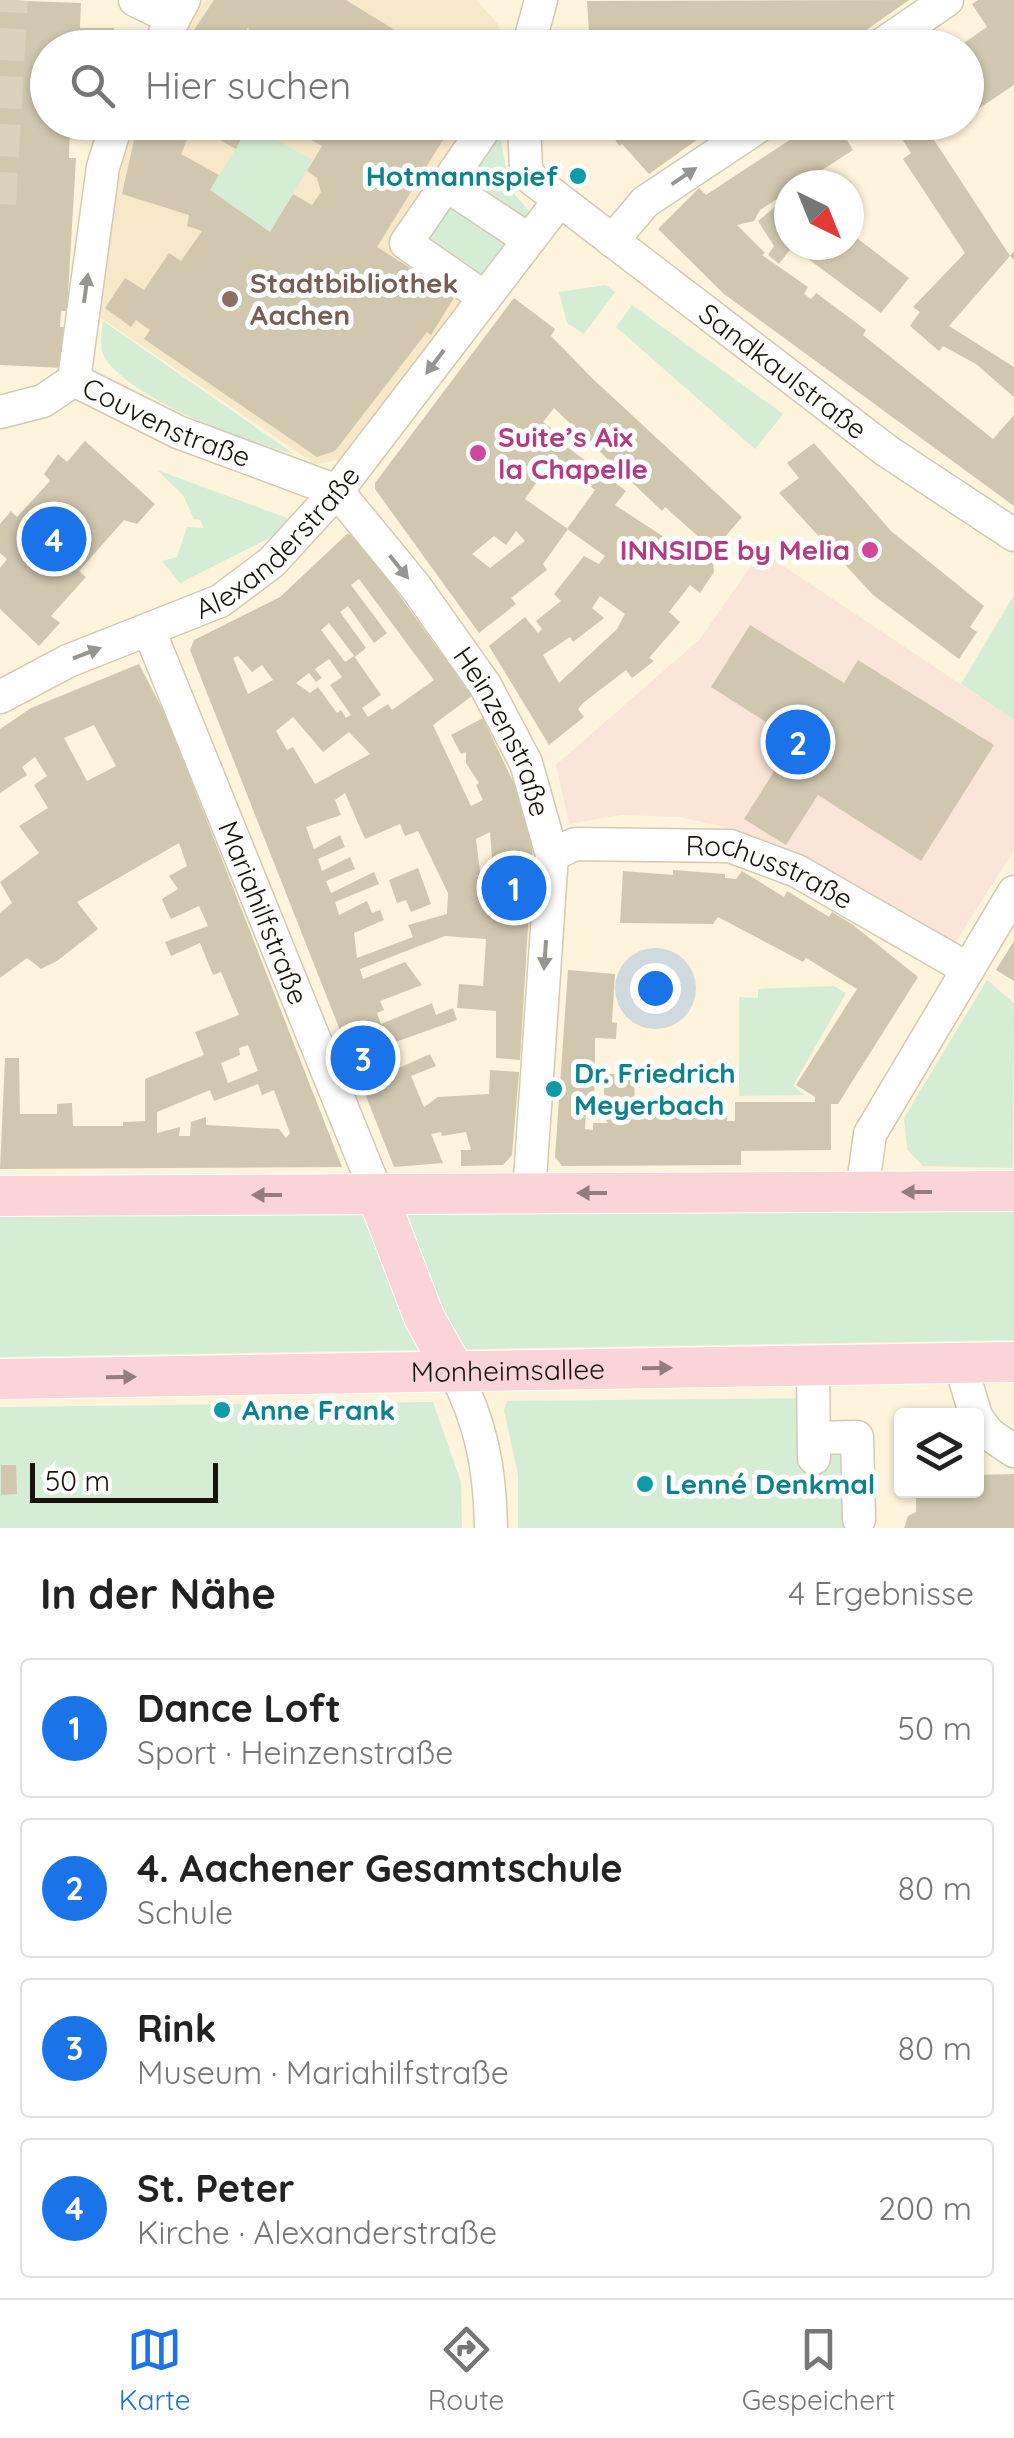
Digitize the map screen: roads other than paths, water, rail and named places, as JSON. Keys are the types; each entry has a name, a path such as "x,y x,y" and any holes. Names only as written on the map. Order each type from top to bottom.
{"main road":[{"path":"0,1196 1014,1191"},
{"path":"377,1194 424,1317 454,1371"},
{"name":"Monheimsallee","path":"0,1379 1014,1362"}],"street":[{"path":"136,0 179,9"},
{"path":"533,30 541,0"},
{"path":"903,30 947,0"},
{"name":"Couvenstraße","path":"112,140 103,168 74,380 178,432 337,492"},
{"path":"476,140 406,243 484,297"},
{"path":"525,140 526,169 559,201"},
{"path":"612,240 645,202 737,140"},
{"path":"446,184 528,240"},
{"name":"Alexanderstraße","path":"0,697 68,661 220,601 272,562 337,492 559,201"},
{"name":"Sandkaulstraße","path":"559,201 888,451 1014,536"},
{"path":"0,412 43,401 74,380"},
{"name":"Heinzenstraße","path":"337,492 414,586 484,685 526,763 552,856 529,1194"},
{"name":"Mariahilfstraße","path":"149,630 377,1194"},
{"name":"Rochusstraße","path":"552,856 575,844 730,846 797,871 968,969"},
{"path":"862,1192 870,1134 1014,892"},
{"path":"960,1363 974,1408"},
{"path":"812,1365 814,1448 857,1438 859,1519"},
{"path":"454,1371 476,1418 489,1466 491,1528"},
{"path":"984,1427 1014,1451"}],"tunnel":[{"path":"0,204 12,0"}],"place":[{"name":"Hotmannspief","path":"578,176"},
{"name":"Stadtbibliothek Aachen","path":"230,299"},
{"name":"Suite’s Aix la Chapelle","path":"478,453"},
{"name":"St. Peter","path":"54,539"},
{"name":"INNSIDE by Melia","path":"870,550"},
{"name":"4. Aachener Gesamtschule","path":"798,742"},
{"name":"Dance Loft","path":"514,888"},
{"name":"Rink","path":"363,1058"},
{"name":"Dr. Friedrich Meyerbach","path":"554,1089"},
{"name":"Anne Frank","path":"222,1410"},
{"name":"Lenné Denkmal","path":"645,1484"}]}
